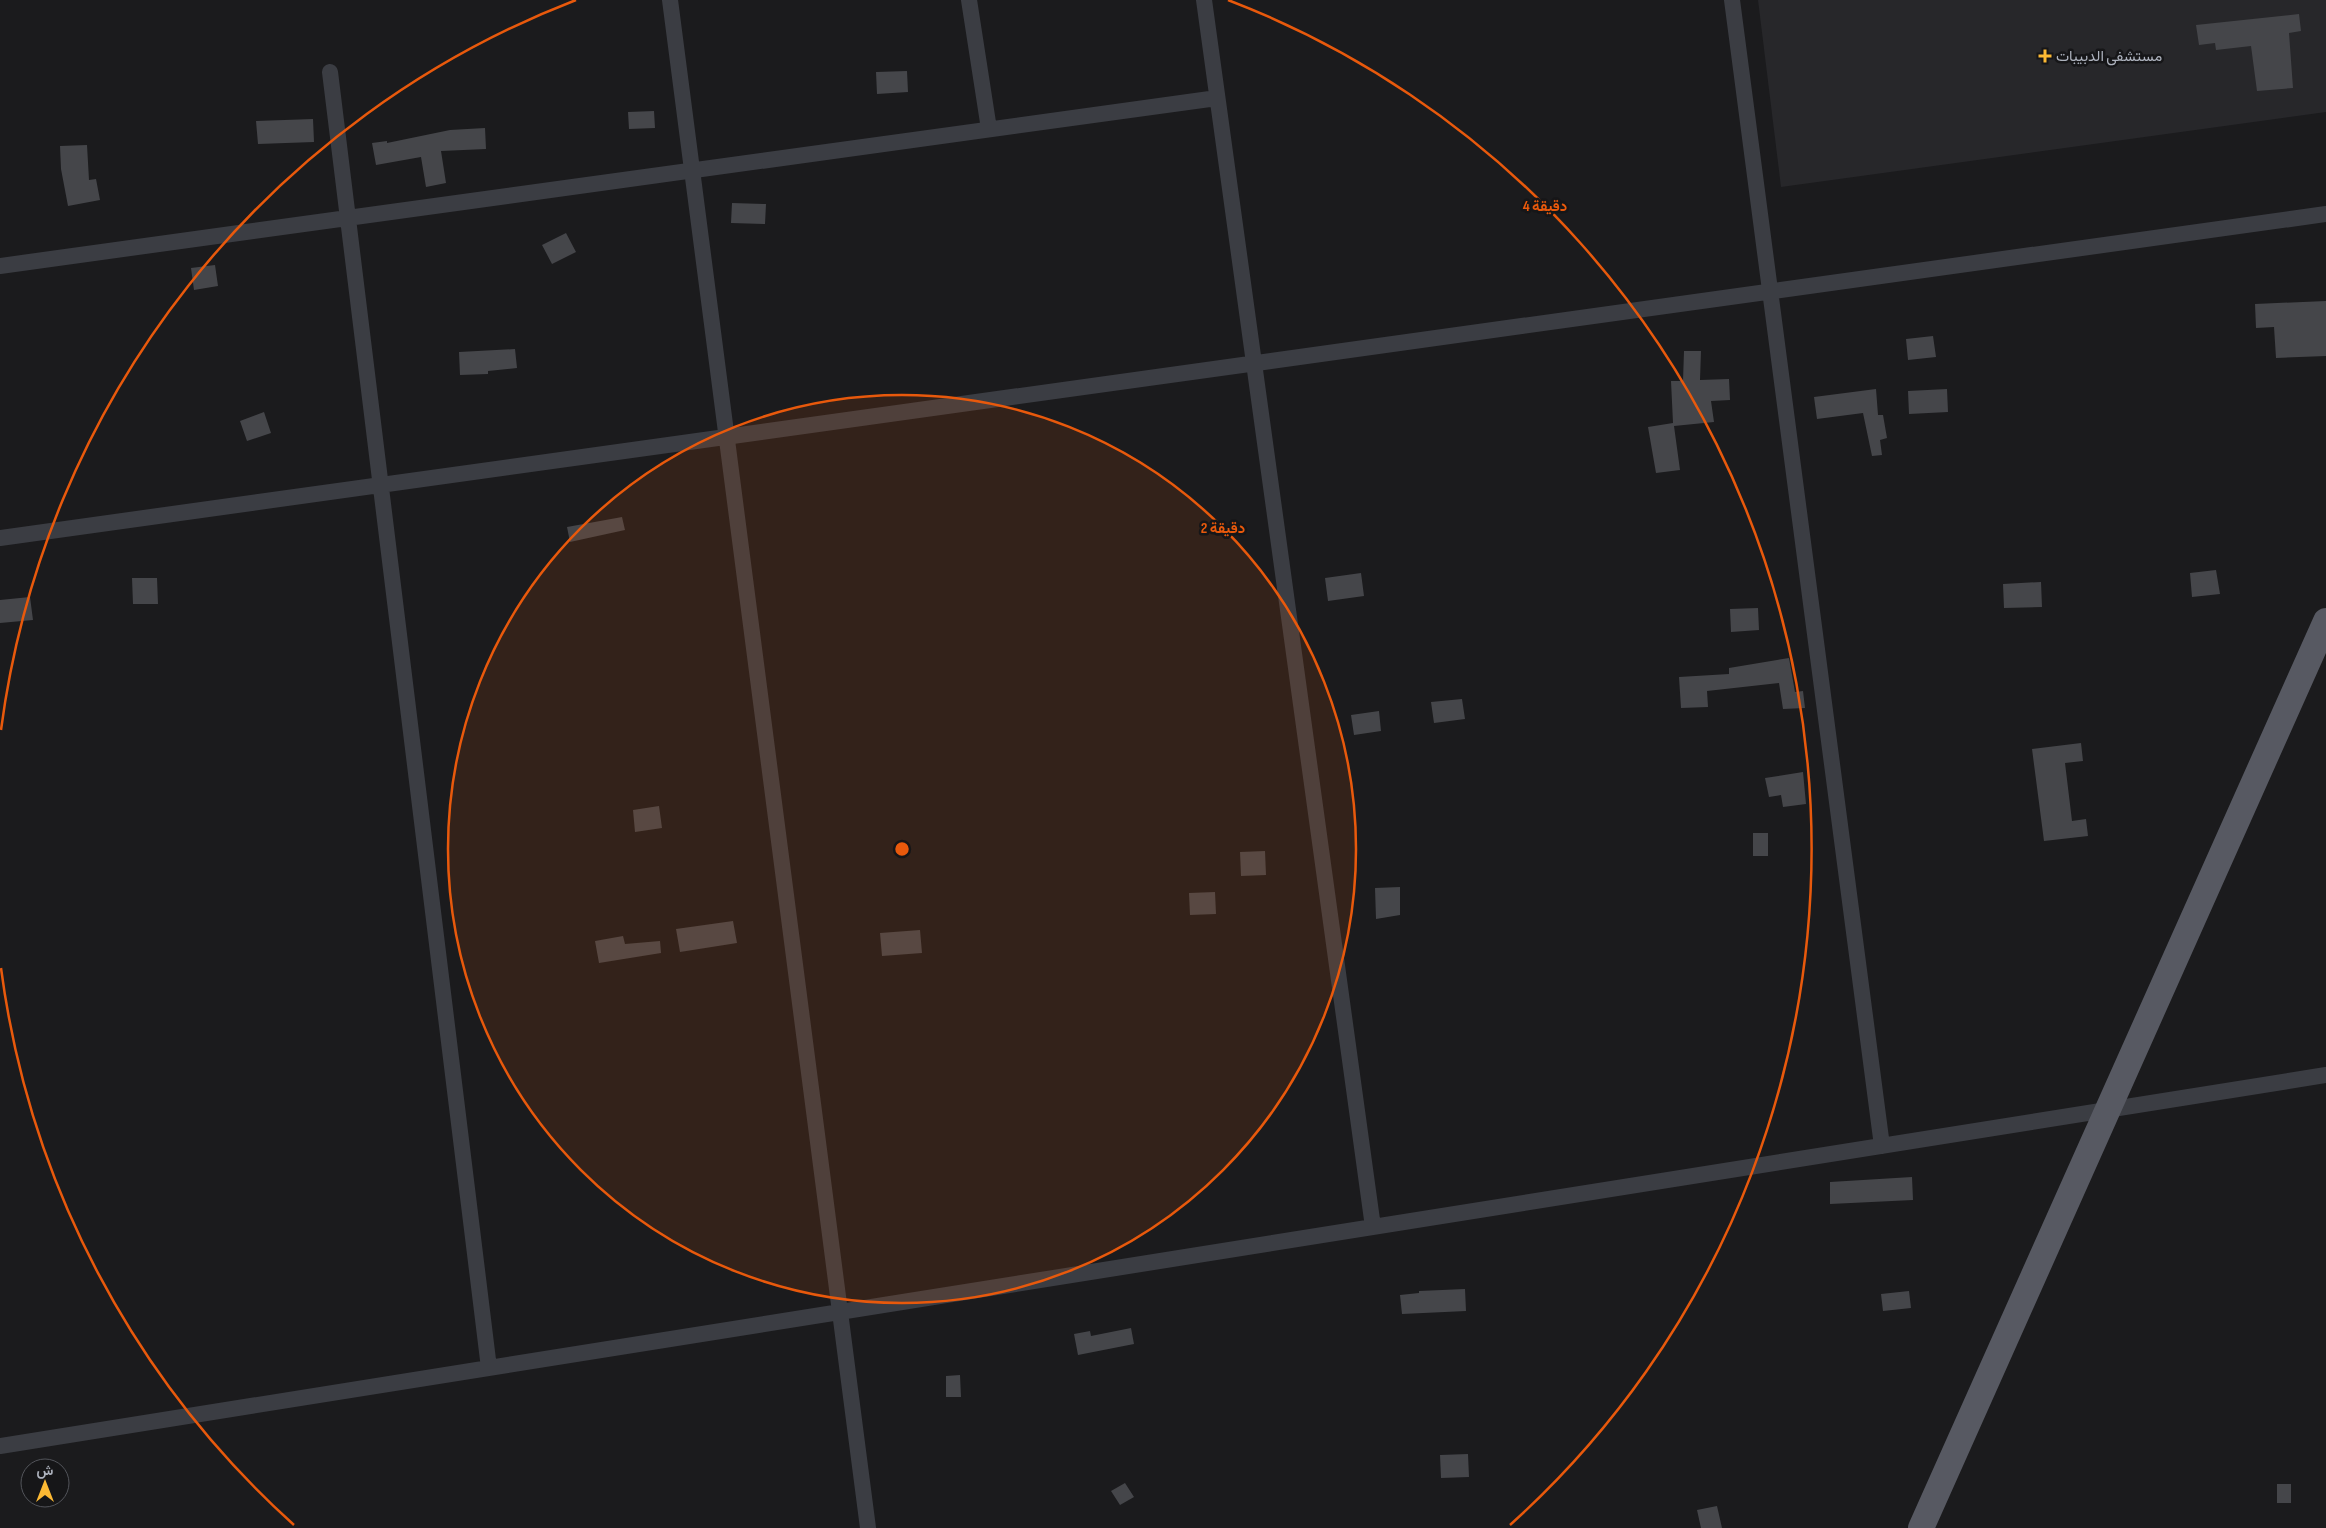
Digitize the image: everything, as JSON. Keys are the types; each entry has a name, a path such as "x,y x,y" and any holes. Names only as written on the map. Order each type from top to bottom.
{"main road":[{"path":"1921,1528 2326,621"}],"street":[{"path":"670,0 868,1528"},
{"path":"969,0 989,129"},
{"path":"1204,0 1373,1227"},
{"path":"1732,0 1882,1146"},
{"path":"330,72 489,1368"},
{"path":"0,266 1217,98"},
{"path":"0,538 2326,214"},
{"path":"0,1446 2326,1075"}],"shaded area":[{"name":"مستشفى الدبيبات","path":"1758,0 2326,0 2326,112 1781,187"}],"building":[{"path":"2299,14 2301,31 2289,33 2293,88 2257,91 2251,46 2216,50 2215,43 2199,45 2196,25"},
{"path":"907,71 908,92 877,94 876,72"},
{"path":"654,111 655,128 629,129 628,112"},
{"path":"313,119 314,142 258,144 256,121"},
{"path":"485,128 486,149 441,151 446,183 426,187 421,157 376,165 372,143 387,141 387,143 450,130"},
{"path":"87,145 89,180 96,179 100,200 68,206 61,169 60,146"},
{"path":"732,203 766,204 765,224 731,223"},
{"path":"566,233 576,252 552,264 542,245"},
{"path":"215,265 218,286 194,290 191,268"},
{"path":"2326,301 2326,356 2276,358 2274,327 2256,328 2255,304"},
{"path":"1933,336 1936,357 1908,360 1906,339"},
{"path":"515,349 517,368 488,371 488,374 460,375 459,352"},
{"path":"1684,351 1701,351 1700,380 1729,379 1730,400 1711,401 1714,422 1674,426 1680,470 1656,473 1648,427 1673,423 1671,381 1683,381"},
{"path":"1876,389 1878,415 1883,415 1887,438 1880,440 1882,455 1872,456 1863,413 1817,419 1814,397"},
{"path":"1947,389 1948,412 1909,414 1908,391"},
{"path":"264,412 271,433 247,441 240,421"},
{"path":"622,517 625,530 570,542 567,527"},
{"path":"2216,570 2220,594 2192,597 2190,573"},
{"path":"1361,573 1364,596 1328,601 1325,578"},
{"path":"132,578 157,578 158,604 133,604"},
{"path":"2041,582 2042,607 2004,608 2003,584"},
{"path":"30,597 33,620 0,623 0,600"},
{"path":"1758,608 1759,630 1731,632 1730,609"},
{"path":"1789,658 1795,692 1803,691 1805,708 1783,709 1779,683 1707,691 1708,707 1681,708 1679,677 1729,674 1729,668"},
{"path":"1462,699 1465,719 1434,723 1431,702"},
{"path":"1379,711 1381,731 1354,735 1351,715"},
{"path":"2081,743 2083,761 2065,763 2072,821 2086,819 2088,836 2044,841 2032,749"},
{"path":"1803,772 1806,804 1783,807 1781,795 1769,797 1765,778"},
{"path":"659,806 662,828 635,832 633,810"},
{"path":"1753,833 1768,833 1768,856 1753,856"},
{"path":"1265,851 1266,875 1241,876 1240,852"},
{"path":"1400,887 1400,915 1376,919 1375,888"},
{"path":"1215,892 1216,914 1190,915 1189,893"},
{"path":"733,921 737,943 680,952 676,929"},
{"path":"920,930 922,953 882,956 880,933"},
{"path":"623,936 625,944 660,941 661,953 599,963 595,941"},
{"path":"1912,1177 1913,1200 1830,1204 1830,1182"},
{"path":"1465,1289 1466,1311 1402,1314 1400,1295 1419,1293 1419,1291"},
{"path":"1909,1291 1911,1308 1883,1311 1881,1294"},
{"path":"1131,1328 1134,1344 1078,1355 1074,1334 1090,1331 1091,1336"},
{"path":"960,1375 961,1397 946,1397 946,1376"},
{"path":"1468,1454 1469,1477 1441,1478 1440,1455"},
{"path":"1125,1483 1134,1497 1120,1505 1111,1491"},
{"path":"2277,1484 2291,1484 2291,1503 2277,1503"},
{"path":"1717,1506 1722,1528 1701,1528 1697,1510"}],"place":[{"name":"مستشفى الدبيبات","path":"2045,56"}]}
